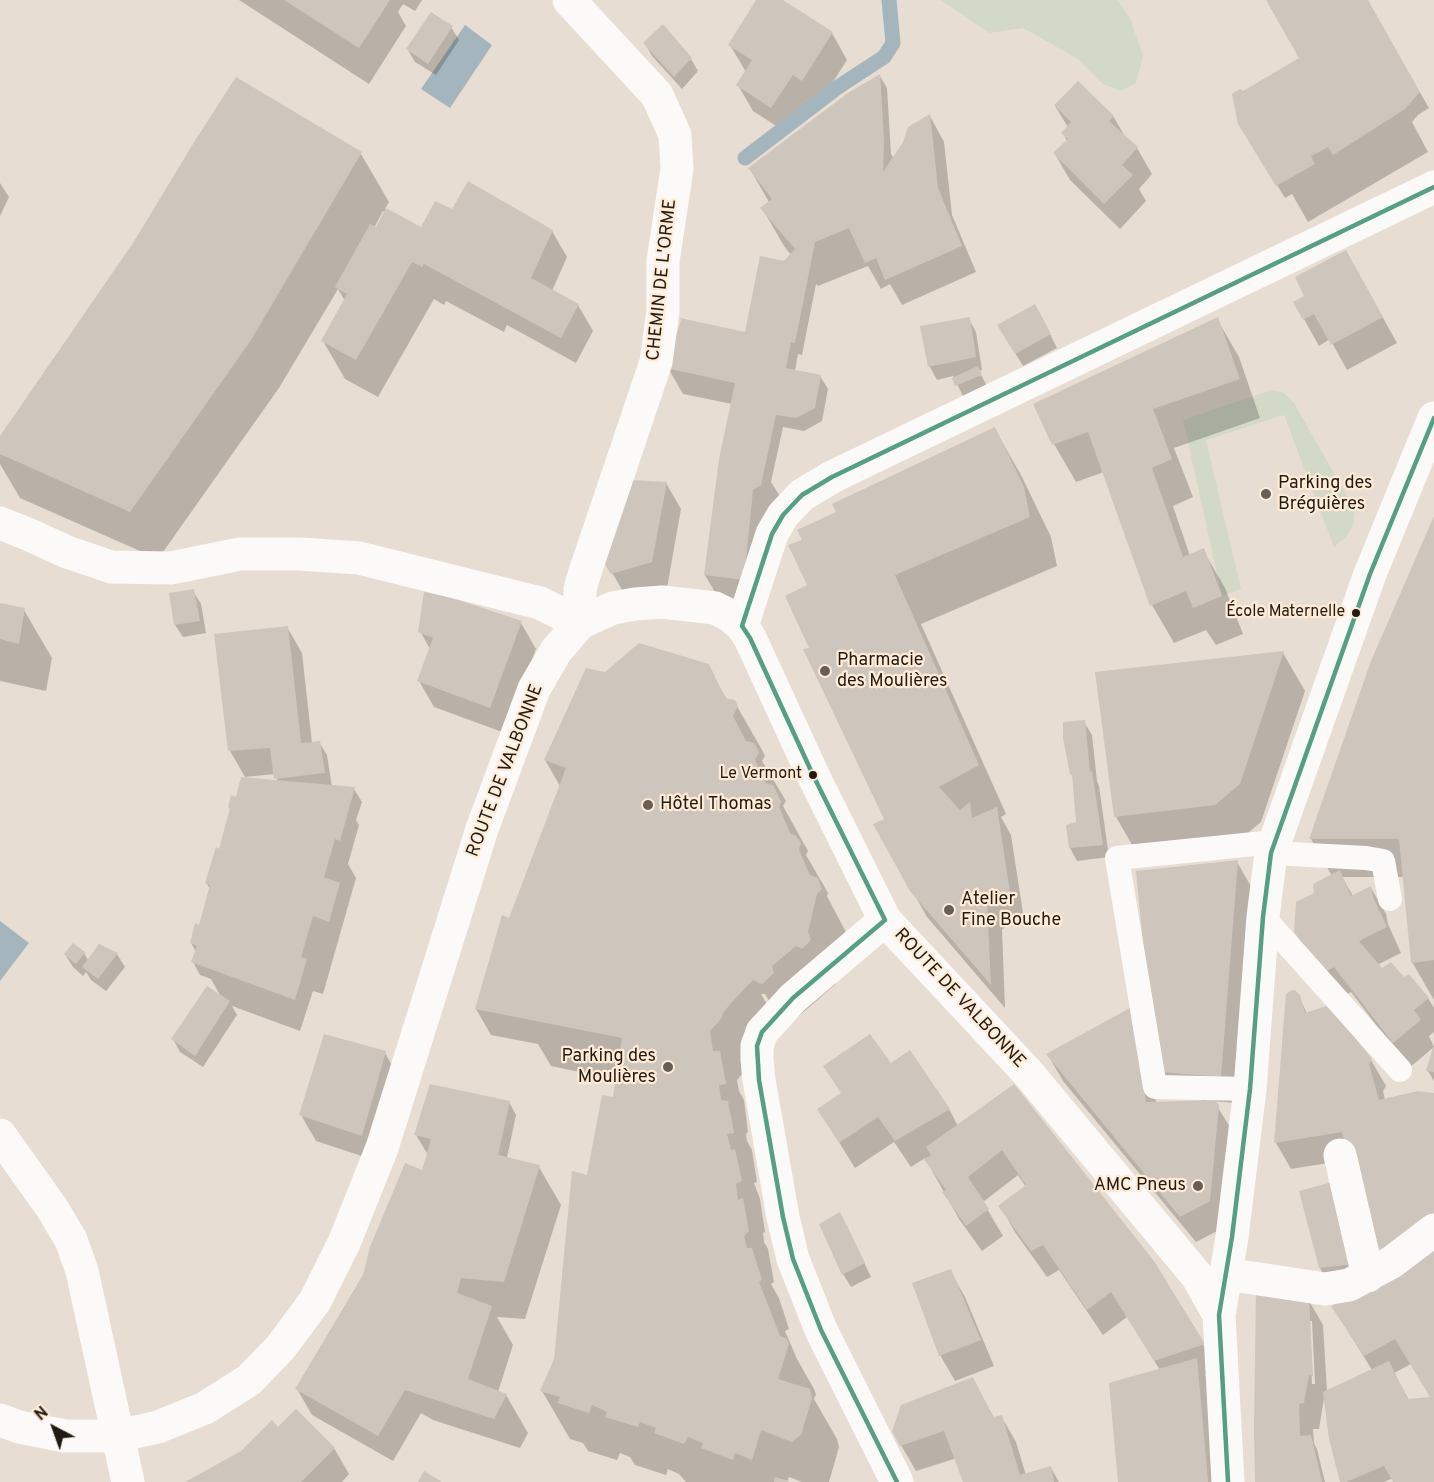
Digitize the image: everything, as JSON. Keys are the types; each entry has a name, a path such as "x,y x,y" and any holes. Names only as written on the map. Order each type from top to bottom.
{"street":[{"name":"CHEMIN DE L'ORME","path":"570,0 657,95 675,135 677,169 663,261 663,311 656,362 584,575 580,590 580,623"},
{"path":"742,626 772,534 783,514 802,495 831,477 1434,187"},
{"path":"1228,1482 1219,1315 1250,1089 1263,917 1273,847 1370,574 1434,418"},
{"path":"0,523 67,552 111,567 171,568 240,554 300,554 359,558 540,603 580,623"},
{"name":"ROUTE DE VALBONNE","path":"0,1420 19,1427 65,1436 117,1436 158,1427 205,1408 249,1380 281,1347 315,1301 344,1243 382,1148 482,829 534,689 556,651 580,623 612,608 635,604 662,602 715,608 729,615 742,626 750,638 813,775 885,920 1028,1073 1197,1276 1219,1315"},
{"path":"885,920 786,1005 762,1032 757,1059 783,1218 793,1259 821,1330 897,1482"},
{"path":"0,1136 52,1208 71,1240 82,1271 128,1482"},
{"path":"1340,1155 1368,1276"},
{"path":"1226,1274 1325,1289 1349,1285 1392,1262 1434,1230"}],"lane":[{"path":"1250,1089 1155,1087 1117,858 1273,847 1366,858 1383,861 1390,899"},
{"path":"1263,917 1400,1070"}],"green space":[{"path":"941,0 1117,0 1130,18 1143,56 1136,83 1121,91 1103,84 1078,59 1023,28 989,33"},
{"path":"1271,390 1284,393 1294,403 1355,510 1353,525 1347,536 1334,547 1284,415 1206,440 1241,589 1222,596 1183,420"}],"shaded area":[{"path":"465,25 492,45 450,108 421,89"},
{"path":"0,921 29,943 0,981"}],"building":[{"path":"284,0 390,0 359,48"},
{"path":"756,0 783,0 833,32 802,81 793,75 771,108 736,85 752,60 728,45"},
{"path":"1266,0 1368,0 1420,92 1405,109 1333,155 1328,147 1311,156 1315,164 1276,186 1238,124 1232,94 1240,89 1243,91 1299,58"},
{"path":"431,12 453,26 428,64 406,49"},
{"path":"663,24 692,58 674,77 643,43"},
{"path":"880,74 884,140 883,172 903,142 908,127 930,114 938,188 962,246 885,280 876,258 865,263 849,228 815,242 795,343 791,342 786,368 821,375 815,408 796,418 776,415 761,485 753,490 744,580 704,575 719,459 735,383 666,368 680,318 745,332 760,256 784,261 795,249 760,208 772,199 748,168 848,93"},
{"path":"236,77 362,152 251,340 130,512 0,454 0,436 133,243"},
{"path":"1078,81 1114,116 1109,121 1138,147 1122,165 1133,175 1104,204 1053,153 1068,139 1061,133 1071,122 1054,105"},
{"path":"468,181 553,230 531,278 579,304 561,338 424,264 422,267 412,262 356,360 321,341 347,294 335,287 370,224 376,227 386,208 421,227 435,201 452,209"},
{"path":"1346,250 1383,317 1331,345 1314,314 1303,320 1293,302 1304,296 1295,277"},
{"path":"1035,304 1051,334 1015,354 997,325"},
{"path":"970,317 976,357 928,367 920,326"},
{"path":"1218,317 1240,379 1153,409 1172,459 1152,468 1183,557 1204,548 1222,596 1193,608 1186,591 1150,606 1088,432 1052,445 1033,404"},
{"path":"978,366 982,375 955,386 952,378"},
{"path":"995,427 1024,487 1030,517 895,575 979,765 939,787 960,810 970,802 972,818 997,807 1010,893 987,903 991,985 910,891 873,824 884,819 803,649 809,648 785,596 807,585 788,545 802,540 797,530 836,512 832,504"},
{"path":"630,480 667,482 652,562 611,574 602,559"},
{"path":"1434,516 1434,960 1411,963 1399,839 1309,839 1371,661"},
{"path":"194,589 200,621 174,625 169,593"},
{"path":"424,592 449,597 522,621 490,708 417,681 433,638 418,632"},
{"path":"0,603 25,608 19,644 0,639"},
{"path":"288,626 301,743 320,741 325,773 274,779 270,748 228,751 214,634"},
{"name":"Parking des Moulières","path":"639,643 709,664 725,698 735,700 738,706 733,716 746,741 754,743 759,752 755,760 766,783 773,785 781,801 779,807 790,833 796,836 801,843 799,850 810,875 818,878 822,889 817,894 808,932 811,940 802,949 796,946 772,966 774,973 762,984 753,980 731,1003 710,1031 713,1051 720,1051 726,1084 719,1085 721,1100 728,1101 734,1133 727,1134 731,1150 735,1149 742,1181 736,1184 738,1200 743,1198 749,1231 744,1236 747,1248 752,1248 762,1280 759,1282 780,1336 787,1339 789,1344 778,1379 810,1389 812,1398 801,1435 792,1442 761,1430 752,1460 735,1453 733,1460 701,1448 703,1443 688,1437 684,1444 654,1433 656,1428 640,1422 638,1427 605,1417 607,1412 592,1405 589,1413 558,1403 560,1397 540,1391 554,1359 572,1171 587,1175 602,1095 613,1097 622,1038 475,1009 502,915 509,918 566,768 544,760 586,668 605,672"},
{"path":"1284,651 1240,784 1215,805 1114,817 1095,672"},
{"path":"1085,720 1090,772 1092,771 1103,845 1069,848 1066,825 1076,822 1072,774 1070,774 1063,738 1063,722"},
{"path":"241,777 355,787 340,841 335,839 324,877 340,883 329,922 313,916 301,957 307,959 295,1000 191,962 197,946 190,943 195,923 199,925 210,885 205,883 216,847 219,849 230,808 228,807 231,795 236,797"},
{"path":"1238,860 1221,1077 1162,1072 1145,964 1136,871"},
{"path":"1340,870 1351,896 1371,886 1373,897 1387,927 1359,941 1382,968 1391,962 1404,977 1409,974 1429,998 1414,1010 1421,1020 1393,1043 1334,967 1324,972 1294,932 1296,902 1314,893 1313,884"},
{"path":"73,943 85,952 76,964 64,954"},
{"path":"99,944 118,953 98,979 82,967"},
{"path":"207,986 230,1001 195,1056 171,1039"},
{"path":"1292,990 1300,995 1305,1013 1329,1005 1372,1059 1369,1064 1379,1100 1418,1091 1434,1093 1434,1218 1374,1262 1342,1132 1274,1143 1286,994"},
{"path":"1130,1008 1146,1102 1214,1100 1219,1105 1210,1201 1180,1217 1046,1054"},
{"path":"324,1034 386,1051 362,1136 299,1115"},
{"path":"870,1034 891,1063 910,1050 950,1109 895,1141 878,1117 839,1143 817,1109 841,1093 823,1066"},
{"path":"1434,1047 1434,1072 1426,1071"},
{"path":"430,1084 510,1101 498,1155 540,1165 504,1282 461,1278 457,1293 492,1306 468,1379 507,1394 494,1419 405,1390 378,1436 295,1389 363,1275 370,1247 405,1163 422,1170 431,1139 414,1135"},
{"path":"1014,1084 1154,1261 1205,1344 1154,1361 1111,1292 1087,1310 1043,1245 1031,1251 998,1206 1026,1185 1002,1150 968,1177 989,1209 966,1226 942,1192 946,1190 924,1159 931,1155 926,1147"},
{"path":"1336,1181 1356,1264 1319,1268 1299,1191"},
{"path":"840,1212 865,1263 842,1275 819,1224"},
{"path":"1434,1244 1434,1482 1393,1482 1384,1466 1346,1482 1340,1482 1329,1439 1323,1392 1389,1361 1408,1399 1430,1397 1395,1339 1364,1356 1331,1306 1365,1290"},
{"path":"951,1269 981,1340 939,1356 912,1283"},
{"path":"1256,1290 1309,1298 1313,1376 1309,1375 1304,1403 1299,1404 1300,1436 1311,1435 1322,1482 1255,1482"},
{"path":"1197,1358 1208,1482 1118,1482 1109,1383"},
{"path":"973,1377 993,1417 1002,1415 1020,1475 1051,1466 1054,1482 963,1482 944,1431 900,1446 892,1431 901,1405"},
{"path":"296,1409 335,1448 301,1482 185,1482 241,1451 272,1420 278,1427"},
{"path":"424,1471 442,1482 418,1482"},
{"path":"775,1477 789,1481 774,1482"}],"waterway":[{"path":"745,158 838,87 884,57 893,43 889,0"}],"transit line":[{"path":"897,1482 821,1330 793,1259 783,1217 759,1080 757,1046 762,1032 793,998 885,920 813,775 750,638 742,626 772,534 783,515 802,495 832,477 1434,187"},
{"path":"1228,1482 1219,1315 1232,1237 1250,1089 1263,917 1271,853 1370,574 1434,418"}],"place":[{"name":"Parking des Bréguières","path":"1266,494"},
{"name":"École Maternelle","path":"1356,613"},
{"name":"Pharmacie des Moulières","path":"825,671"},
{"name":"Le Vermont","path":"813,775"},
{"name":"Hôtel Thomas","path":"648,805"},
{"name":"Atelier Fine Bouche","path":"949,910"},
{"name":"Parking des Moulières","path":"668,1067"},
{"name":"AMC Pneus","path":"1198,1186"}]}
